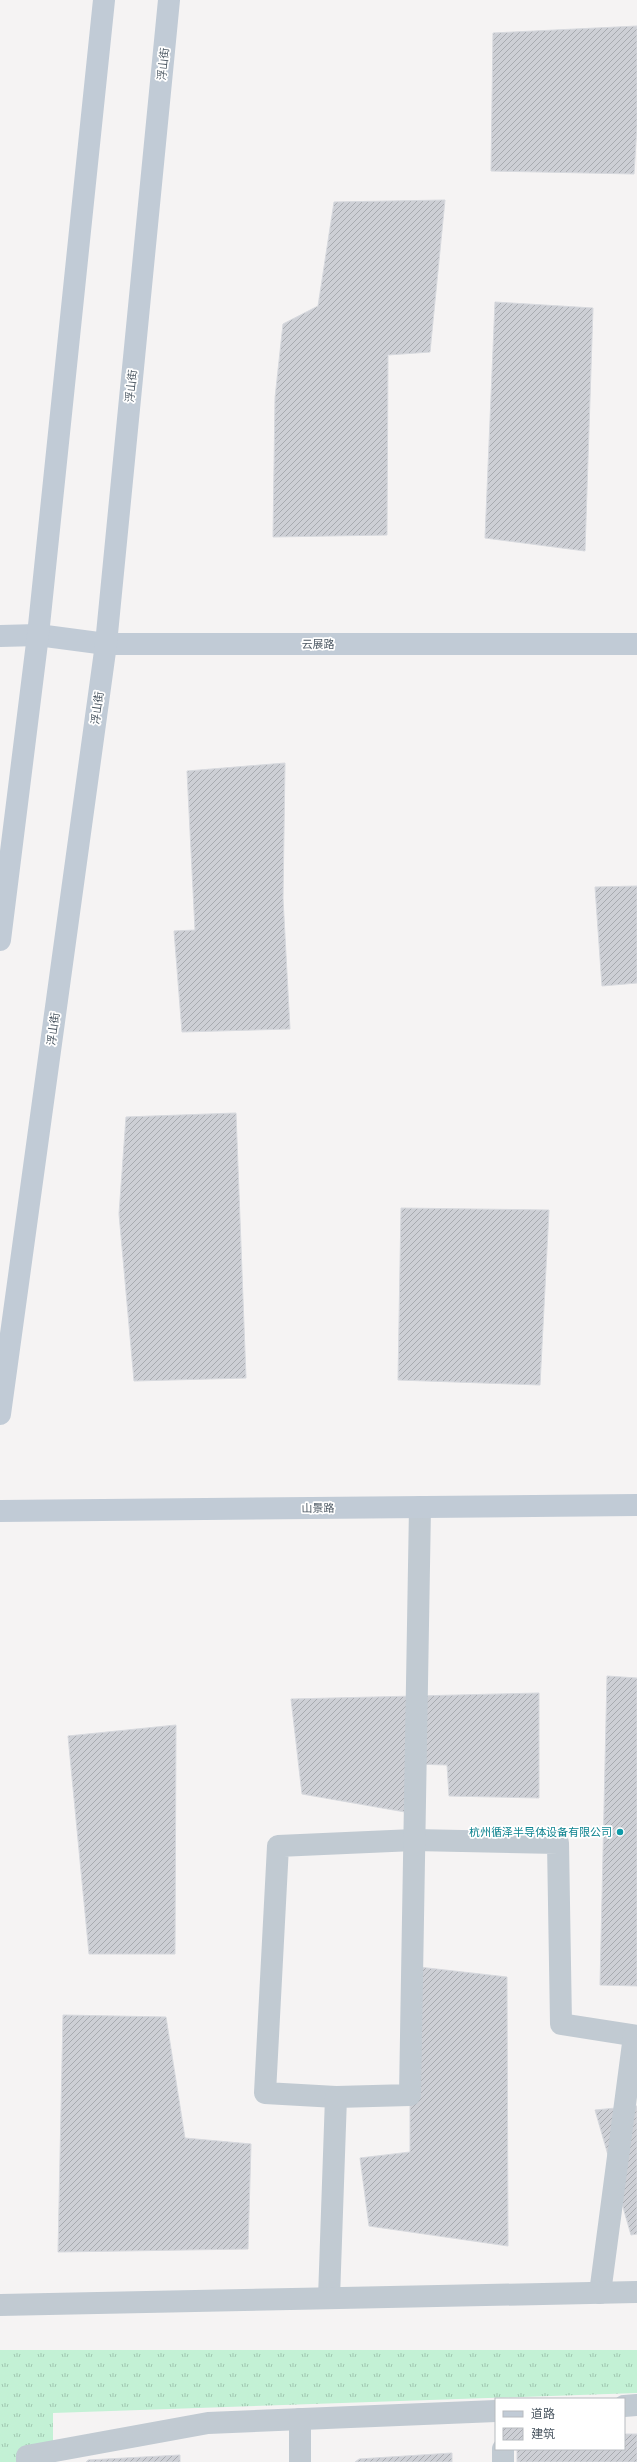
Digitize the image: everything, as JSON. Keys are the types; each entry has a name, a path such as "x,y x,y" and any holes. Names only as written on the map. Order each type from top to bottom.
{"main road":[{"path":"0,940 38,635 104,0"},
{"name":"浮山街","path":"0,1414 106,644 169,0"},
{"name":"云展路","path":"0,636 38,635 106,644 637,644"},
{"name":"山景路","path":"0,1511 637,1506"}],"street":[{"path":"420,1507 414,1840 410,2095 336,2097 265,2092 278,1846 414,1840 558,1843 561,2024 635,2036 600,2293"},
{"path":"329,2298 336,2097"},
{"path":"0,2305 637,2292"},
{"path":"625,2406 637,2405"},
{"path":"27,2462 28,2456 208,2423 495,2411"},
{"path":"300,2419 300,2462"},
{"path":"503,2450 503,2462"}],"green space":[{"path":"0,2350 637,2350 637,2393 53,2413 53,2462 0,2462"}],"building":[{"path":"637,26 637,126 634,174 491,171 493,33"},
{"path":"445,200 430,352 388,355 387,535 273,537 275,398 283,324 318,306 334,202"},
{"path":"495,302 593,308 585,551 485,538"},
{"path":"285,763 283,898 290,1029 182,1032 174,931 195,930 187,771"},
{"path":"637,886 637,983 602,986 595,887"},
{"path":"236,1113 246,1378 134,1381 119,1214 126,1117"},
{"path":"401,1208 549,1210 540,1385 398,1380"},
{"name":"杭州循泽半导体设备有限公司","path":"607,1676 637,1678 637,1986 600,1985"},
{"path":"539,1693 539,1798 449,1796 447,1765 412,1764 405,1812 302,1794 291,1699"},
{"path":"176,1725 175,1954 89,1954 68,1736"},
{"path":"410,1966 507,1977 508,2246 369,2226 360,2158 410,2152"},
{"path":"63,2015 166,2017 185,2138 251,2144 248,2249 58,2252"},
{"path":"637,2106 637,2234 631,2235 595,2110"},
{"path":"625,2434 637,2434 637,2462 517,2462 517,2450 625,2450"},
{"path":"452,2453 452,2462 355,2462 359,2459"},
{"path":"180,2455 180,2462 86,2462 88,2460"}],"place":[{"name":"杭州循泽半导体设备有限公司","path":"620,1832"}]}
